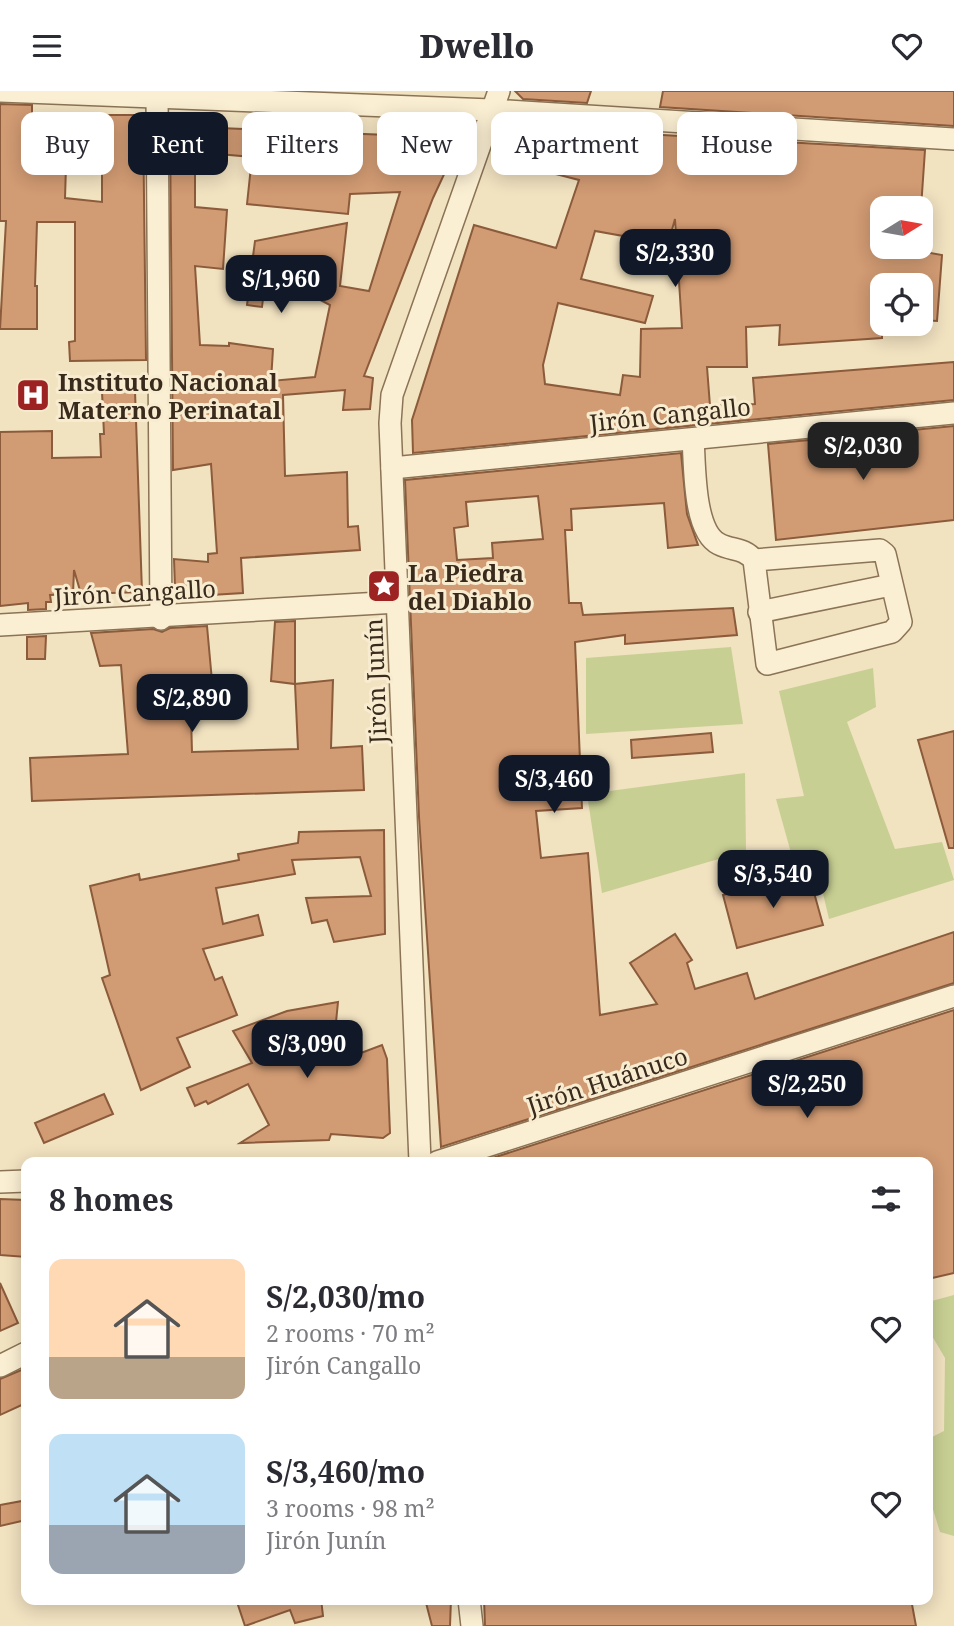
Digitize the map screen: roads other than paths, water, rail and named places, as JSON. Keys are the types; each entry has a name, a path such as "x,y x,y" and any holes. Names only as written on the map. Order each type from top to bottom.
{"street":[{"path":"0,91 495,101 954,138"},
{"path":"157,96 161,618"},
{"name":"Jirón Junín","path":"420,1157 391,395 495,101"},
{"name":"Jirón Cangallo","path":"392,468 954,413"},
{"path":"693,439 700,513 707,534 719,544 747,552 754,560 765,661 771,665 892,632 901,622 885,554 874,548 754,560"},
{"path":"760,612 891,586"},
{"name":"Jirón Cangallo","path":"0,625 161,618 398,602"},
{"name":"Jirón Huánuco","path":"453,1157 954,996"},
{"path":"0,1182 21,1181"},
{"path":"0,1366 21,1356"},
{"path":"470,1605 472,1626"}],"place":[{"name":"Instituto Nacional Materno Perinatal","path":"33,395"},
{"name":"La Piedra del Diablo","path":"384,586"}]}
